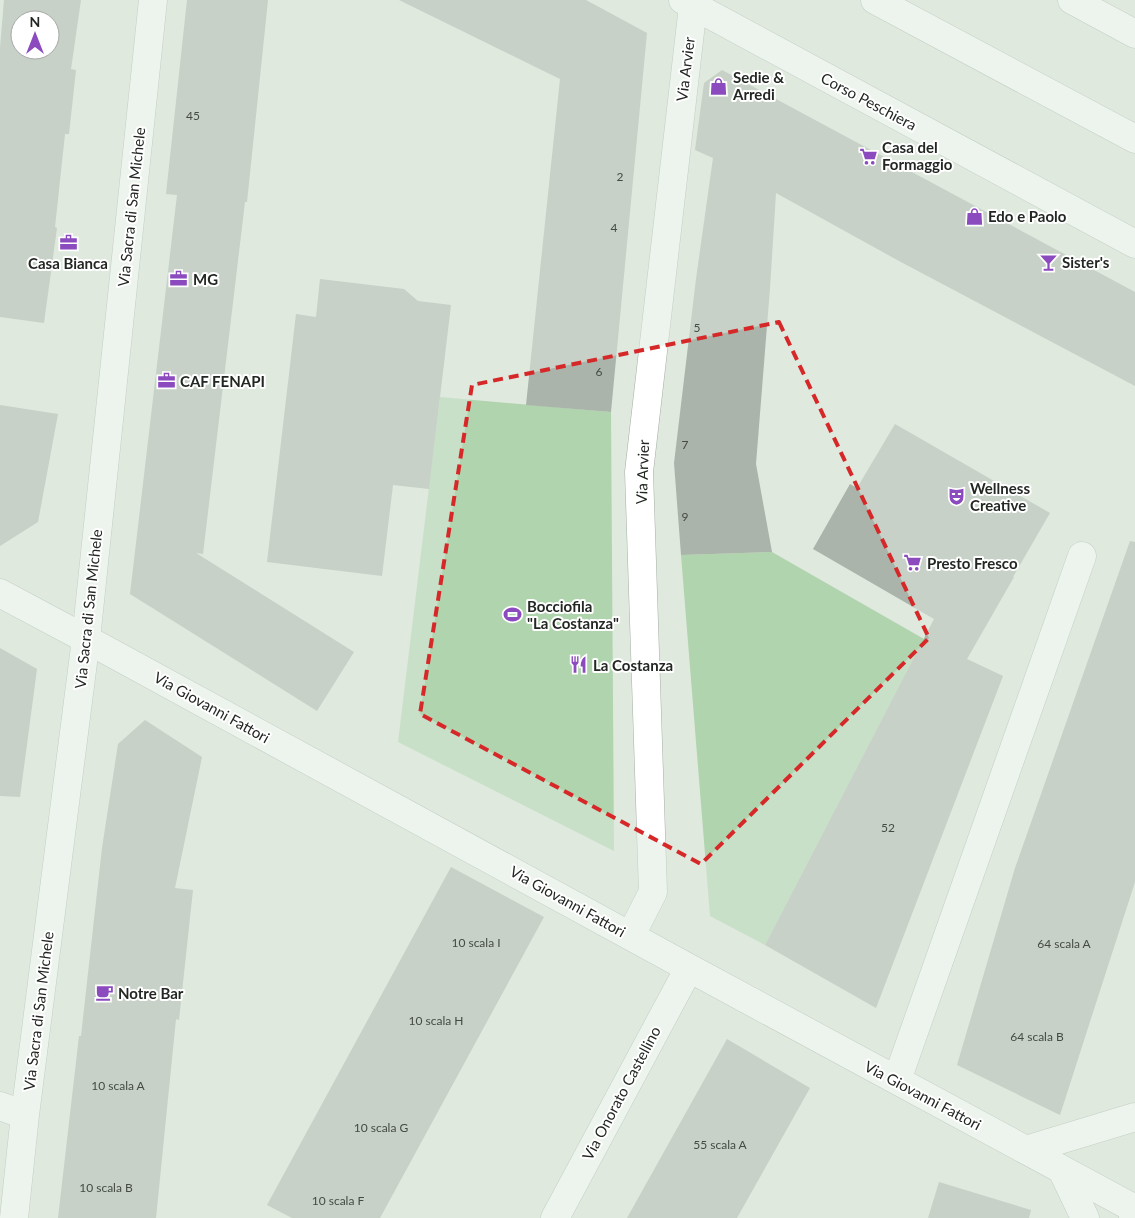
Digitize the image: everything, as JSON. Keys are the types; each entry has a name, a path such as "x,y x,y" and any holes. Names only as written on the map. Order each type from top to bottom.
{"street":[{"name":"Via Sacra di San Michele","path":"14,1218 25,1115 86,638 153,0"},
{"path":"875,0 1135,139"},
{"path":"1072,0 1135,34"},
{"name":"Corso Peschiera","path":"688,3 1135,244"},
{"name":"Via Arvier","path":"631,935 652,892 639,472 688,3"},
{"path":"897,1080 1082,556"},
{"name":"Via Giovanni Fattori","path":"0,593 1135,1209"},
{"name":"Via Onorato Castellino","path":"555,1218 688,968"},
{"path":"0,1106 25,1115"},
{"path":"1026,1150 1135,1117"},
{"path":"1062,1170 1085,1218"},
{"path":"1133,1218 1135,1213"}],"highlighted area":[{"path":"779,322 929,638 701,864 420,714 472,385"}],"green space":[{"name":"Bocciofila \"La Costanza\"","path":"440,397 611,412 614,851 398,742"},
{"path":"772,552 924,639 765,945 710,916 681,555"}],"building":[{"path":"4,0 81,0 71,69 76,70 69,134 65,134 55,227 57,228 44,323 0,317 0,48"},
{"path":"187,0 268,0 247,202 245,202 203,554 196,553 354,652 317,711 130,594 177,195 166,194"},
{"path":"399,0 586,0 647,33 611,412 526,405 560,79"},
{"path":"722,70 1135,292 1135,386 899,261 776,193 756,464 772,552 681,555 674,463 696,279 713,158 695,150 704,83"},
{"path":"320,279 404,289 418,301 451,305 429,489 393,485 382,576 267,562 296,314 316,317"},
{"path":"0,405 58,414 38,522 0,546"},
{"path":"895,424 1050,513 967,659 1003,676 876,1008 765,945 934,619 813,549 850,484 857,488"},
{"path":"1130,541 1135,542 1135,882 1060,1115 957,1065 1015,868"},
{"path":"0,648 37,669 20,797 0,796"},
{"path":"145,720 202,757 175,888 193,890 179,1020 176,1019 156,1218 58,1218 102,848 118,744"},
{"path":"451,867 544,917 380,1218 292,1218 267,1205"},
{"path":"727,1039 810,1088 737,1218 627,1218"},
{"path":"939,1182 1031,1210 1029,1218 928,1218"}],"place":[{"name":"Sedie & Arredi","path":"719,86"},
{"name":"Casa del Formaggio","path":"868,156"},
{"name":"Edo e Paolo","path":"974,216"},
{"name":"Casa Bianca","path":"68,242"},
{"name":"Sister's","path":"1048,262"},
{"name":"MG","path":"179,279"},
{"name":"CAF FENAPI","path":"166,381"},
{"name":"Wellness Creative","path":"956,497"},
{"name":"Presto Fresco","path":"913,563"},
{"name":"Bocciofila \"La Costanza\"","path":"513,615"},
{"name":"La Costanza","path":"579,665"},
{"name":"Notre Bar","path":"104,993"}]}
